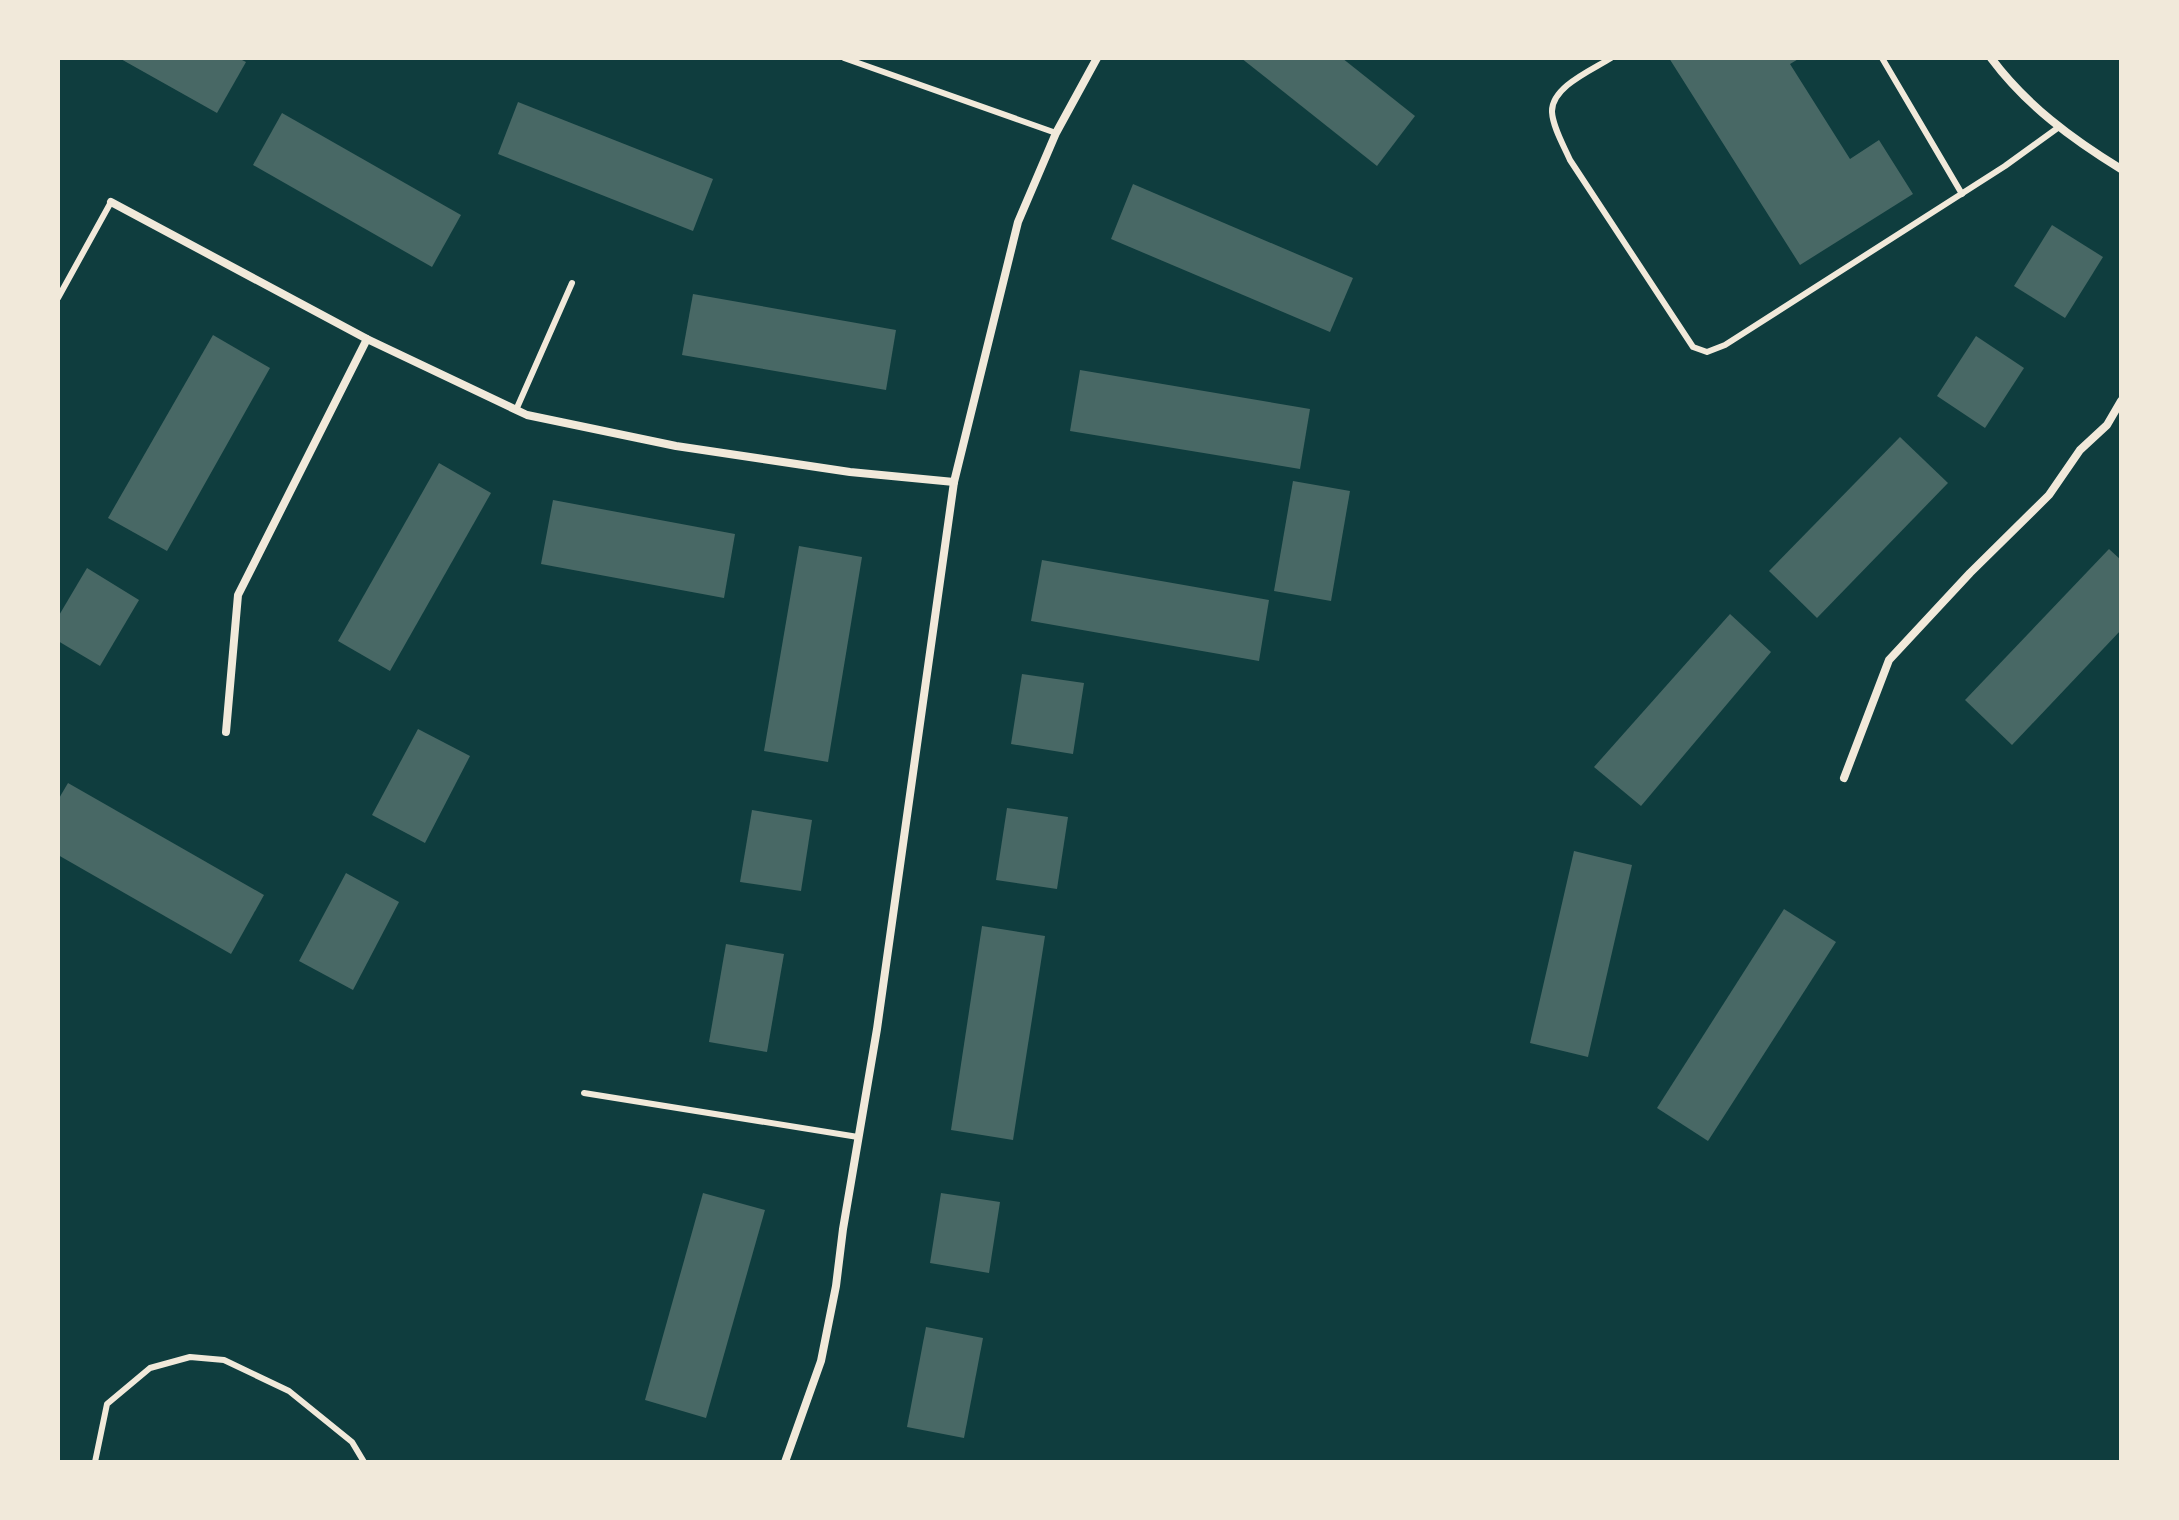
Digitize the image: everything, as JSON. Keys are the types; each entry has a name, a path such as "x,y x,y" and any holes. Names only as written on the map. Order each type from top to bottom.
{"street":[{"path":"785,1462 821,1361 836,1286 877,1029 954,482 1018,222 1056,133 1097,58"},
{"path":"1991,58 2041,113 2121,169"},
{"path":"111,202 367,339 527,415 676,446 850,472 954,482"},
{"path":"226,732 238,595 367,339"},
{"path":"1844,778 1889,660 1970,573 2049,495 2080,450 2107,425 2121,401"}],"lane":[{"path":"844,58 1056,133"},
{"path":"1611,58 1558,91 1552,111 1558,133 1570,160 1693,347 1707,352 1725,345 1962,194 2059,127"},
{"path":"1882,58 1962,194"},
{"path":"58,298 111,202"},
{"path":"516,410 572,283"},
{"path":"584,1093 858,1137"},
{"path":"95,1462 107,1404 150,1368 190,1357 224,1360 289,1391 352,1442 364,1462"}],"building":[{"path":"119,58 238,58 246,62 217,113"},
{"path":"1241,58 1342,58 1415,116 1377,166"},
{"path":"1669,58 1800,58 1790,64 1850,159 1879,140 1913,194 1800,265"},
{"path":"518,102 713,179 693,231 498,154"},
{"path":"282,113 461,215 432,267 253,165"},
{"path":"1133,184 1353,278 1330,332 1111,239"},
{"path":"2052,225 2103,257 2065,318 2014,286"},
{"path":"693,294 896,330 886,390 682,355"},
{"path":"213,335 270,368 167,551 108,518"},
{"path":"1976,336 2024,368 1985,428 1937,396"},
{"path":"1080,370 1310,409 1300,469 1070,431"},
{"path":"1900,437 1948,483 1817,618 1769,571"},
{"path":"439,463 491,493 390,671 338,641"},
{"path":"1293,481 1350,491 1331,601 1274,591"},
{"path":"553,500 735,534 724,598 541,564"},
{"path":"799,546 862,557 828,762 764,751"},
{"path":"2109,549 2121,560 2121,630 2012,745 1965,700"},
{"path":"1042,560 1269,600 1259,661 1031,621"},
{"path":"87,568 139,600 100,666 58,641 58,617"},
{"path":"1730,614 1771,652 1641,806 1594,767"},
{"path":"1022,674 1084,683 1073,754 1011,744"},
{"path":"418,729 470,756 425,843 372,815"},
{"path":"68,783 264,895 231,954 58,855 58,800"},
{"path":"1007,808 1068,817 1057,889 996,880"},
{"path":"752,810 812,820 801,891 740,882"},
{"path":"1574,851 1632,865 1588,1057 1530,1043"},
{"path":"346,873 399,902 353,990 299,961"},
{"path":"1784,909 1836,942 1708,1141 1657,1108"},
{"path":"982,926 1045,936 1013,1140 951,1130"},
{"path":"726,944 784,954 767,1052 709,1042"},
{"path":"703,1193 765,1210 706,1418 645,1400"},
{"path":"941,1193 1000,1202 989,1273 930,1263"},
{"path":"926,1327 983,1338 964,1438 907,1427"}]}
